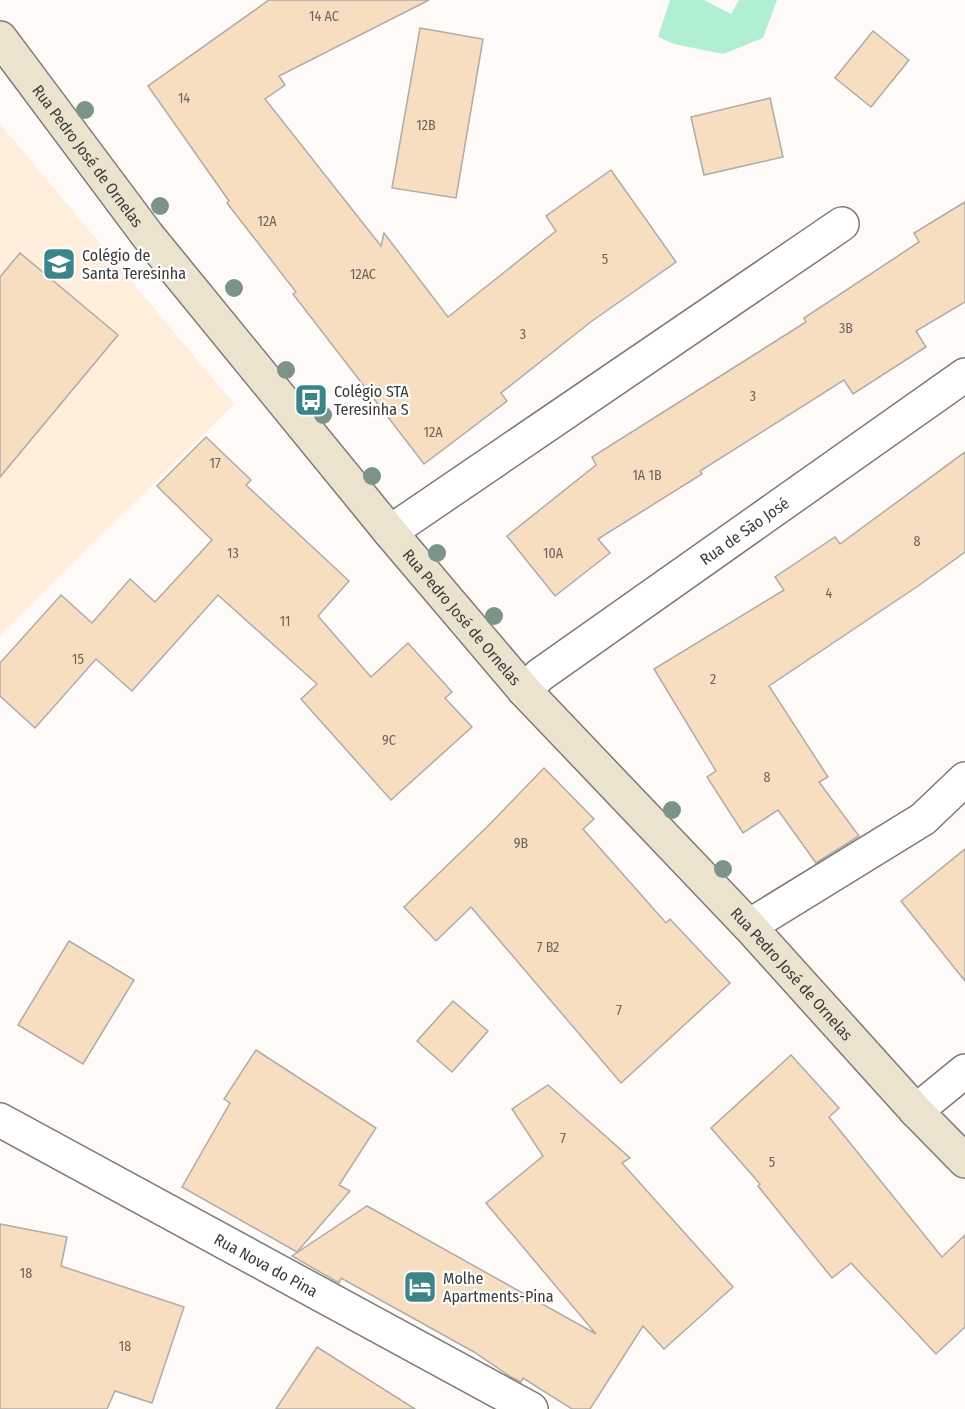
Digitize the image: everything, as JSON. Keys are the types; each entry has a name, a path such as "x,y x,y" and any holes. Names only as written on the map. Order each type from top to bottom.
{"street":[{"name":"Rua Pedro José de Ornelas","path":"0,38 148,236 390,532 524,690 749,926 916,1111 965,1161"},
{"path":"390,532 842,224"},
{"name":"Rua de São José","path":"524,690 549,669 965,375"},
{"path":"749,926 923,819 965,779"},
{"path":"916,1111 965,1071"},
{"name":"Rua Nova do Pina","path":"0,1120 531,1409"}],"shaded area":[{"name":"Colégio de Santa Teresinha","path":"0,124 234,404 0,636"}],"green space":[{"path":"670,0 704,0 731,14 739,0 777,0 763,38 723,54 674,44 658,37"}],"building":[{"path":"269,0 429,0 279,76 285,85 265,99 381,246 384,233 448,317 556,231 546,216 611,170 676,262 592,321 501,393 507,401 424,464 293,294 296,292 227,203 229,201 148,86"},
{"path":"420,28 483,39 456,198 392,188"},
{"path":"873,31 909,60 871,107 835,78"},
{"path":"770,98 783,157 704,175 691,117"},
{"path":"965,202 965,302 916,331 926,347 853,394 844,380 700,471 702,474 598,539 610,553 555,596 507,536 596,465 592,457 806,322 804,318 919,242 914,233"},
{"path":"20,253 118,335 0,477 0,277"},
{"path":"206,437 251,480 246,485 349,581 318,616 371,677 408,643 452,692 445,698 472,727 391,800 301,699 317,684 218,595 132,691 96,659 35,728 0,696 0,663 61,595 92,623 130,579 155,602 212,540 157,486"},
{"path":"965,452 965,552 769,686 828,777 819,782 859,836 816,863 778,810 743,833 707,777 716,771 654,669 784,590 775,577 835,537 840,544"},
{"path":"544,768 594,819 583,829 666,923 670,919 730,983 621,1083 471,907 436,941 404,907"},
{"path":"965,849 965,981 901,901"},
{"path":"69,941 134,980 83,1064 18,1025"},
{"path":"453,1001 488,1031 452,1072 417,1041"},
{"path":"256,1050 376,1128 339,1185 350,1191 297,1252 182,1187 230,1103 224,1099"},
{"path":"791,1055 839,1108 829,1117 942,1257 965,1235 965,1327 936,1354 851,1263 832,1278 758,1186 760,1184 711,1128"},
{"path":"548,1085 630,1158 622,1163 733,1287 664,1349 643,1326 590,1409 572,1409 523,1378 521,1382 511,1377 474,1352 341,1278 339,1283 292,1256 367,1206 596,1334 486,1203 543,1156 512,1109"},
{"path":"0,1224 67,1237 61,1266 184,1307 152,1403 115,1391 107,1409 0,1409"},
{"path":"317,1347 415,1409 276,1409"}],"place":[{"name":"Colégio de Santa Teresinha","path":"59,264"},
{"name":"Colégio STA Teresinha S","path":"311,400"},
{"name":"Molhe Apartments-Pina","path":"420,1287"}]}
